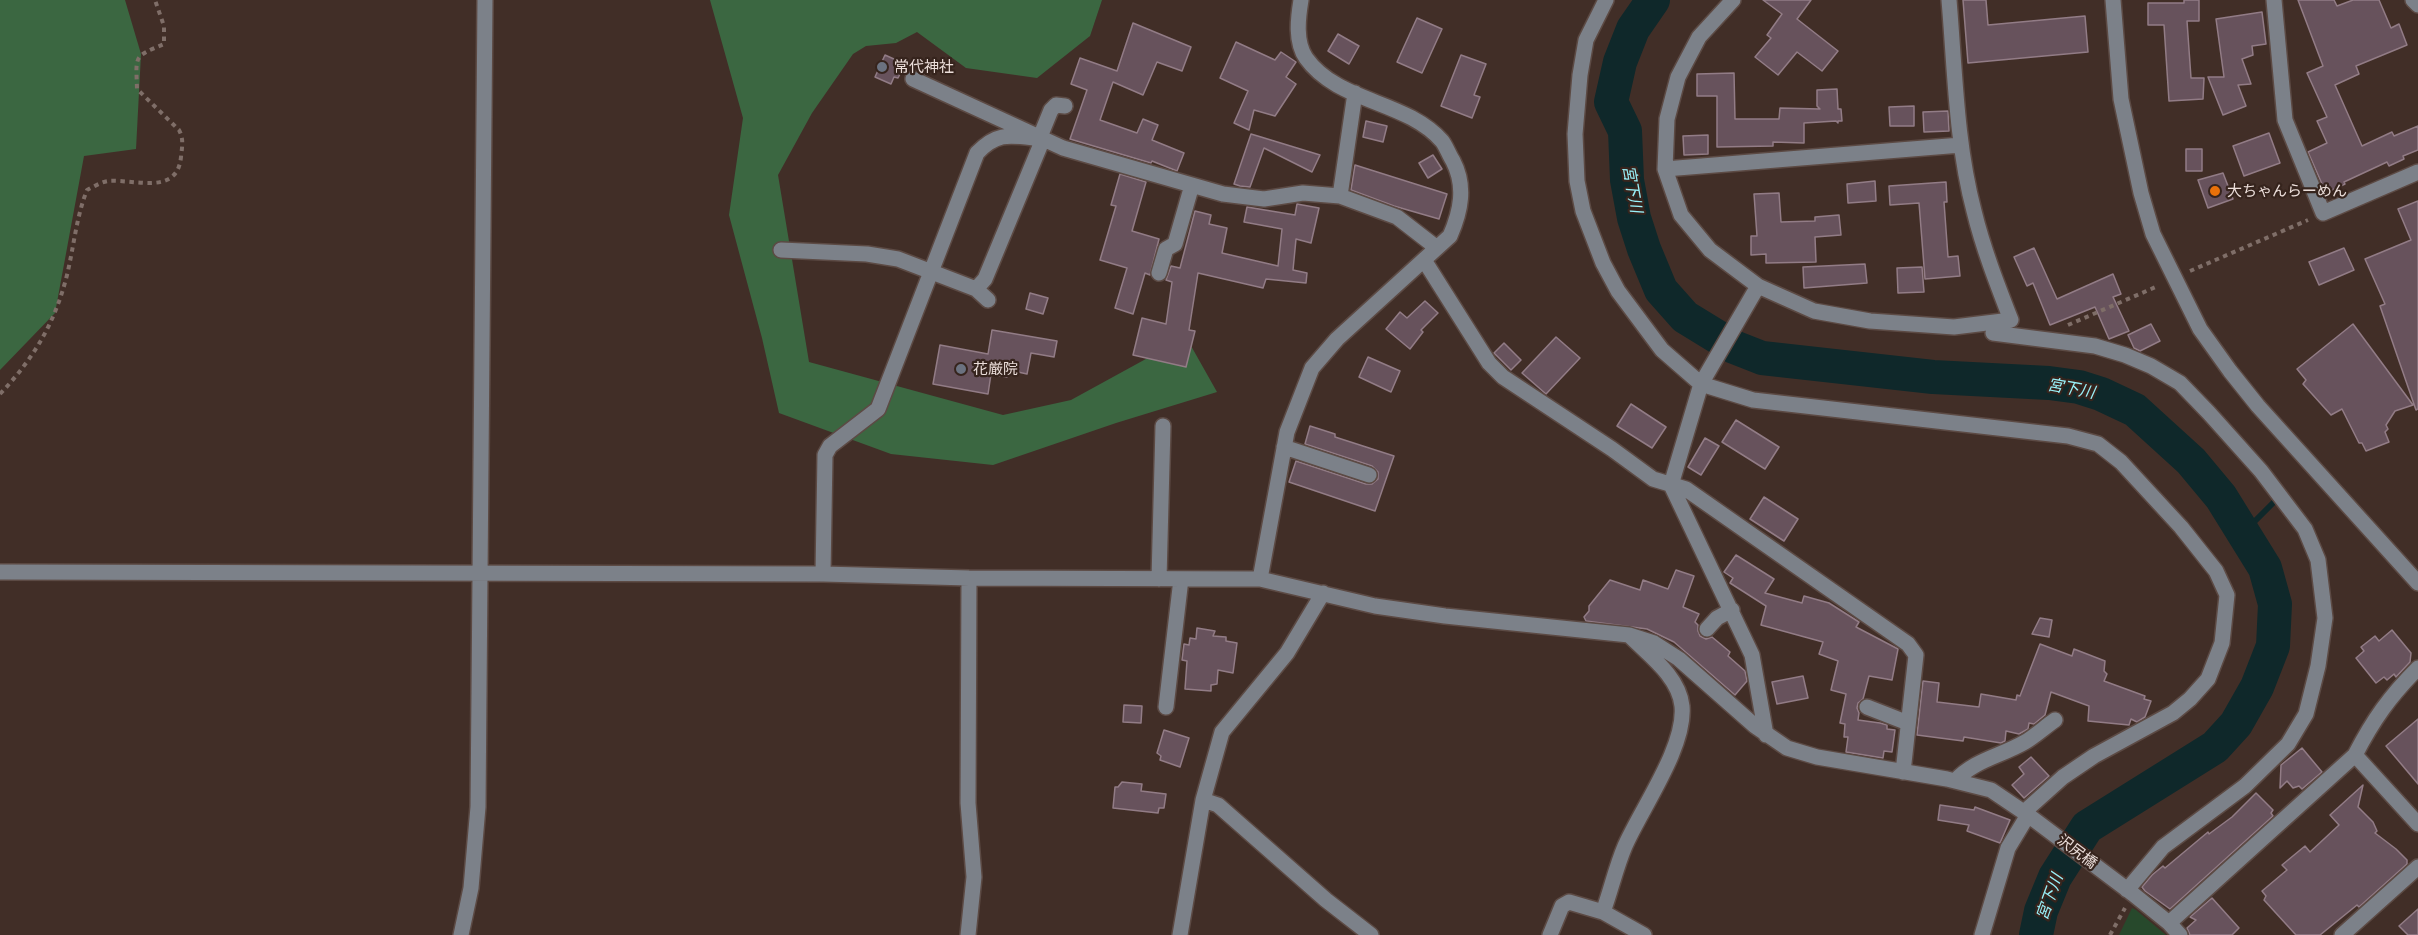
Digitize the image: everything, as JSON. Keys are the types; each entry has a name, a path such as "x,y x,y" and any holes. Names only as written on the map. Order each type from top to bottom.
{"street":[{"path":"461,935 471,888 478,807 478,573 485,0"},
{"path":"1260,579 1287,432 1312,368 1337,339 1450,236 1457,221 1462,194 1458,171 1442,141 1414,119 1322,76 1305,57 1298,35 1301,0"},
{"path":"1606,0 1586,40 1580,75 1575,134 1577,181 1584,211 1602,263 1618,291 1662,350 1702,381 1753,400 2068,435 2098,444 2121,462 2181,526 2216,571 2227,595 2222,643 2208,679 2173,713 2094,756 2063,777 2008,848 1982,935"},
{"path":"1732,0 1699,37 1678,77 1667,119 1665,169 1681,215 1710,250 1756,290 1814,311 1870,321 1954,327 2011,320 1973,209 1961,145 1949,0"},
{"path":"2113,0 2121,99 2141,192 2153,234 2200,329 2258,406 2416,578"},
{"path":"2274,0 2285,120 2323,213 2418,172"},
{"path":"2413,0 2418,5"},
{"path":"913,80 1064,148 1223,194 1264,199 1303,193 1340,196 1397,217 1437,248"},
{"path":"1340,196 1355,93"},
{"path":"976,290 985,279 1051,110 1056,105 1065,106"},
{"path":"823,574 825,455 830,446 878,409 977,153 986,142 1000,136 1041,138"},
{"path":"1665,169 1961,145"},
{"path":"1159,273 1166,249 1175,244 1192,185"},
{"path":"781,250 898,259 976,290 988,300"},
{"path":"1424,260 1489,363 1503,377 1653,479 1686,489 1908,644 1916,655 1903,772"},
{"path":"1756,290 1702,381 1671,485 1752,655 1766,735"},
{"path":"1993,333 2096,346 2151,366 2180,383 2261,471 2304,529 2318,560 2325,618 2316,675 2306,714 2289,744 2245,786 2163,847 2130,892"},
{"path":"1159,579 1163,426"},
{"path":"1284,447 1369,475"},
{"name":"沢尻橋","path":"0,572 823,574 969,578 1260,579 1375,606 1444,616 1629,635 1654,643 1679,659 1766,735 1787,748 1817,757 1956,781 1991,790 2031,817 2130,892 2169,922 2180,935"},
{"path":"968,935 974,877 968,803 969,578"},
{"path":"1166,706 1181,579"},
{"path":"1180,935 1203,800 1222,732 1287,653 1323,593"},
{"path":"1707,629 1718,618 1732,610"},
{"path":"1603,912 1625,847 1668,764 1676,741 1682,707 1679,694 1667,673 1629,635"},
{"path":"2169,922 2355,755 2374,718 2387,700 2418,668"},
{"path":"1867,707 1908,723"},
{"path":"1956,781 1964,771 1975,764 2025,742 2055,720"},
{"path":"2355,755 2418,824"},
{"path":"1203,800 1218,806 1326,900 1371,935"},
{"path":"2342,935 2418,867"},
{"path":"1550,935 1562,906 1569,902 1603,912 1644,935"}],"path":[{"path":"0,394 38,347 55,313 67,274 77,214 87,190 105,181 164,182 176,176 180,166 183,138 179,130 137,89 136,61 141,54 164,44 164,26 155,0"},
{"path":"2190,271 2323,213"},
{"path":"2065,326 2158,286"},
{"path":"2110,935 2130,892"}],"green space":[{"path":"0,0 125,0 141,54 136,149 84,156 55,313 0,370"},
{"path":"710,0 1102,0 1090,36 1037,78 966,68 917,32 896,43 866,46 853,54 812,113 778,175 809,362 1003,415 1071,400 1186,337 1217,392 1116,423 993,465 891,454 779,413 762,338 729,215 743,118"},
{"path":"2132,908 2136,910 2166,935 2119,935"}],"building":[{"path":"1763,0 1811,0 1797,19 1838,51 1822,71 1797,52 1778,75 1755,57 1771,38 1767,35 1782,14"},
{"path":"1963,0 1986,0 1988,25 2085,16 2088,52 1968,63"},
{"path":"2184,0 2199,0 2199,21 2187,21 2191,78 2204,78 2203,99 2169,101 2164,25 2148,25 2148,3 2184,3"},
{"path":"2298,0 2334,0 2337,6 2353,0 2379,0 2391,28 2399,24 2407,45 2356,66 2359,74 2335,85 2362,146 2392,132 2394,136 2418,126 2418,150 2403,156 2404,159 2389,166 2387,162 2344,182 2345,184 2326,193 2308,152 2327,143 2317,121 2327,117 2307,73 2323,66"},
{"path":"2262,12 2266,44 2252,46 2253,55 2242,59 2251,84 2238,85 2246,106 2223,115 2208,77 2224,77 2216,19"},
{"path":"1417,18 1442,29 1422,73 1397,62"},
{"path":"1133,23 1191,47 1182,71 1157,62 1143,95 1113,82 1100,120 1137,133 1143,119 1158,125 1152,140 1184,153 1177,171 1152,161 1151,163 1070,139 1087,90 1071,84 1080,58 1117,71"},
{"path":"1338,34 1359,46 1349,64 1328,51"},
{"path":"1236,42 1275,60 1281,52 1296,62 1286,77 1296,84 1275,116 1254,110 1249,130 1234,123 1248,91 1220,78"},
{"name":"常代神社","path":"885,55 905,64 898,78 894,77 891,84 875,77"},
{"path":"1461,55 1486,64 1474,95 1480,97 1472,118 1441,106"},
{"path":"1734,73 1735,119 1779,119 1780,108 1820,109 1817,106 1817,90 1837,89 1838,109 1841,109 1842,121 1804,123 1804,143 1773,142 1773,146 1717,147 1717,96 1697,96 1697,74"},
{"path":"1914,106 1914,126 1890,126 1889,107"},
{"path":"1948,111 1949,131 1924,132 1923,112"},
{"path":"1366,121 1387,126 1383,142 1363,137"},
{"path":"2269,133 2280,163 2244,176 2233,146"},
{"path":"1251,134 1320,155 1312,172 1264,148 1250,187 1240,186 1234,184"},
{"path":"1708,135 1708,154 1684,155 1683,136"},
{"path":"2186,149 2202,149 2202,171 2186,171"},
{"path":"1433,155 1442,169 1428,178 1419,163"},
{"path":"1355,165 1447,194 1439,219 1351,190"},
{"path":"2223,173 2233,199 2208,208 2198,180"},
{"path":"1120,174 1146,182 1132,231 1159,239 1150,275 1145,273 1133,314 1115,308 1127,268 1100,260 1116,206 1111,205"},
{"path":"1875,181 1876,201 1848,203 1847,184"},
{"path":"1946,182 1947,202 1944,202 1948,257 1958,256 1960,276 1925,279 1919,203 1890,205 1889,186"},
{"path":"1779,193 1781,222 1815,221 1815,217 1839,215 1841,235 1815,237 1816,262 1766,263 1766,254 1751,255 1751,236 1757,236 1754,194"},
{"path":"2418,201 2418,409 2416,410 2380,306 2385,304 2365,259 2411,240 2398,209"},
{"path":"1297,204 1319,208 1311,243 1296,239 1293,270 1307,273 1306,283 1266,279 1263,288 1198,273 1189,330 1195,331 1186,367 1133,355 1142,318 1166,324 1172,282 1166,280 1171,266 1180,268 1195,211 1211,215 1209,224 1227,228 1222,253 1278,266 1282,229 1244,222 1247,207 1295,215"},
{"path":"2034,248 2057,299 2113,274 2121,294 2113,297 2129,331 2109,339 2095,307 2050,325 2033,283 2027,286 2014,257"},
{"path":"2344,248 2354,270 2319,285 2309,262"},
{"path":"1865,264 1867,283 1804,288 1803,267"},
{"path":"1922,267 1924,292 1898,293 1897,268"},
{"path":"1030,293 1048,298 1043,314 1026,309"},
{"path":"1425,301 1438,313 1421,330 1423,332 1410,349 1386,329 1400,312 1407,318"},
{"path":"2151,324 2160,341 2140,351 2134,348 2128,335"},
{"path":"2353,324 2413,405 2395,411 2386,425 2388,429 2385,432 2389,442 2366,451 2362,443 2359,443 2342,409 2331,415 2303,384 2306,380 2297,369"},
{"path":"992,330 1057,341 1054,357 1031,353 1027,374 1009,370 1007,377 991,374 988,394 933,384 940,345 988,354"},
{"path":"1556,337 1580,358 1546,394 1522,373"},
{"path":"1504,343 1521,360 1511,370 1494,353"},
{"path":"1368,357 1400,371 1391,392 1359,377"},
{"path":"1631,404 1666,427 1652,448 1617,426"},
{"path":"1736,420 1779,447 1765,469 1722,442"},
{"path":"1310,426 1335,434 1335,437 1394,456 1375,511 1289,482 1296,461 1366,484 1372,484 1378,479 1378,472 1372,466 1305,444"},
{"path":"1705,438 1719,446 1701,475 1688,467"},
{"path":"1764,497 1798,519 1784,541 1750,519"},
{"path":"1736,555 1774,579 1765,593 1802,603 1804,596 1829,603 1859,622 1856,627 1898,649 1892,680 1869,676 1863,699 1858,703 1857,708 1858,720 1880,723 1887,725 1887,729 1895,730 1892,752 1884,751 1883,758 1846,752 1848,737 1844,737 1845,724 1840,723 1846,694 1831,690 1838,661 1819,654 1823,642 1761,625 1766,606 1730,583 1733,578 1724,572"},
{"path":"1676,570 1694,576 1683,607 1699,614 1695,622 1698,625 1700,636 1706,639 1712,637 1730,652 1728,656 1745,671 1747,681 1735,695 1674,642 1647,629 1586,621 1584,617 1589,611 1589,606 1610,580 1640,590 1643,580 1668,589"},
{"path":"2040,618 2052,620 2049,637 2032,634"},
{"path":"1197,628 1215,631 1213,636 1226,637 1226,641 1237,643 1233,673 1218,670 1217,684 1211,685 1211,691 1185,689 1187,661 1182,660 1184,644 1189,645 1190,638 1196,639"},
{"path":"2392,630 2411,653 2410,662 2396,677 2394,674 2387,680 2384,677 2376,683 2356,658 2364,651 2361,647 2375,636 2379,641"},
{"path":"2040,644 2072,656 2074,649 2105,661 2104,671 2107,674 2104,681 2145,696 2144,699 2151,701 2145,717 2137,722 2131,719 2129,725 2088,721 2089,706 2051,692 2045,715 2034,724 2029,723 2028,729 2019,734 2006,731 2005,741 2001,743 1964,737 1963,741 1917,735 1923,681 1939,683 1937,702 1979,707 1981,694 2016,700 2017,695 2020,696"},
{"path":"1803,676 1808,698 1777,704 1772,682"},
{"path":"1124,705 1142,706 1141,723 1123,722"},
{"path":"2418,719 2418,784 2386,746"},
{"path":"1164,730 1189,738 1180,767 1160,760 1161,756 1157,753"},
{"path":"2302,748 2322,772 2302,789 2299,786 2293,788 2287,781 2280,788 2281,765"},
{"path":"2031,757 2049,776 2024,798 2012,785 2024,774 2019,767"},
{"path":"1122,782 1142,784 1141,791 1166,794 1164,808 1159,808 1158,813 1113,808 1115,787"},
{"path":"2363,785 2358,807 2373,822 2377,831 2375,833 2396,849 2407,860 2407,864 2359,907 2357,905 2320,935 2296,935 2264,900 2266,896 2262,891 2287,870 2282,865 2305,846 2310,852 2339,825 2330,815"},
{"path":"2256,793 2273,810 2271,813 2273,816 2170,909 2145,891 2142,887 2152,875 2163,866 2165,868 2208,832 2209,834 2232,817"},
{"path":"1940,805 1974,810 1975,807 2010,820 2000,843 1967,831 1969,825 1938,820"},
{"path":"2212,898 2239,928 2232,935 2190,935 2187,928 2196,920 2190,917"},
{"path":"2418,909 2418,935 2408,935 2399,926"}],"waterway":[{"name":"宮下川","path":"1653,0 1633,29 1620,62 1611,102 1625,131 1627,180 1634,218 1644,249 1661,290 1685,317 1734,347 1762,358 1933,377 2049,383 2079,387 2101,394 2135,410 2191,461 2221,497 2265,568 2275,604 2273,646 2257,687 2236,724 2215,747 2087,827 2055,877 2041,911 2036,935"},
{"path":"2244,532 2274,502"}],"place":[{"name":"常代神社","path":"882,67"},
{"name":"大ちゃんらーめん","path":"2215,191"},
{"name":"花厳院","path":"961,369"}]}
